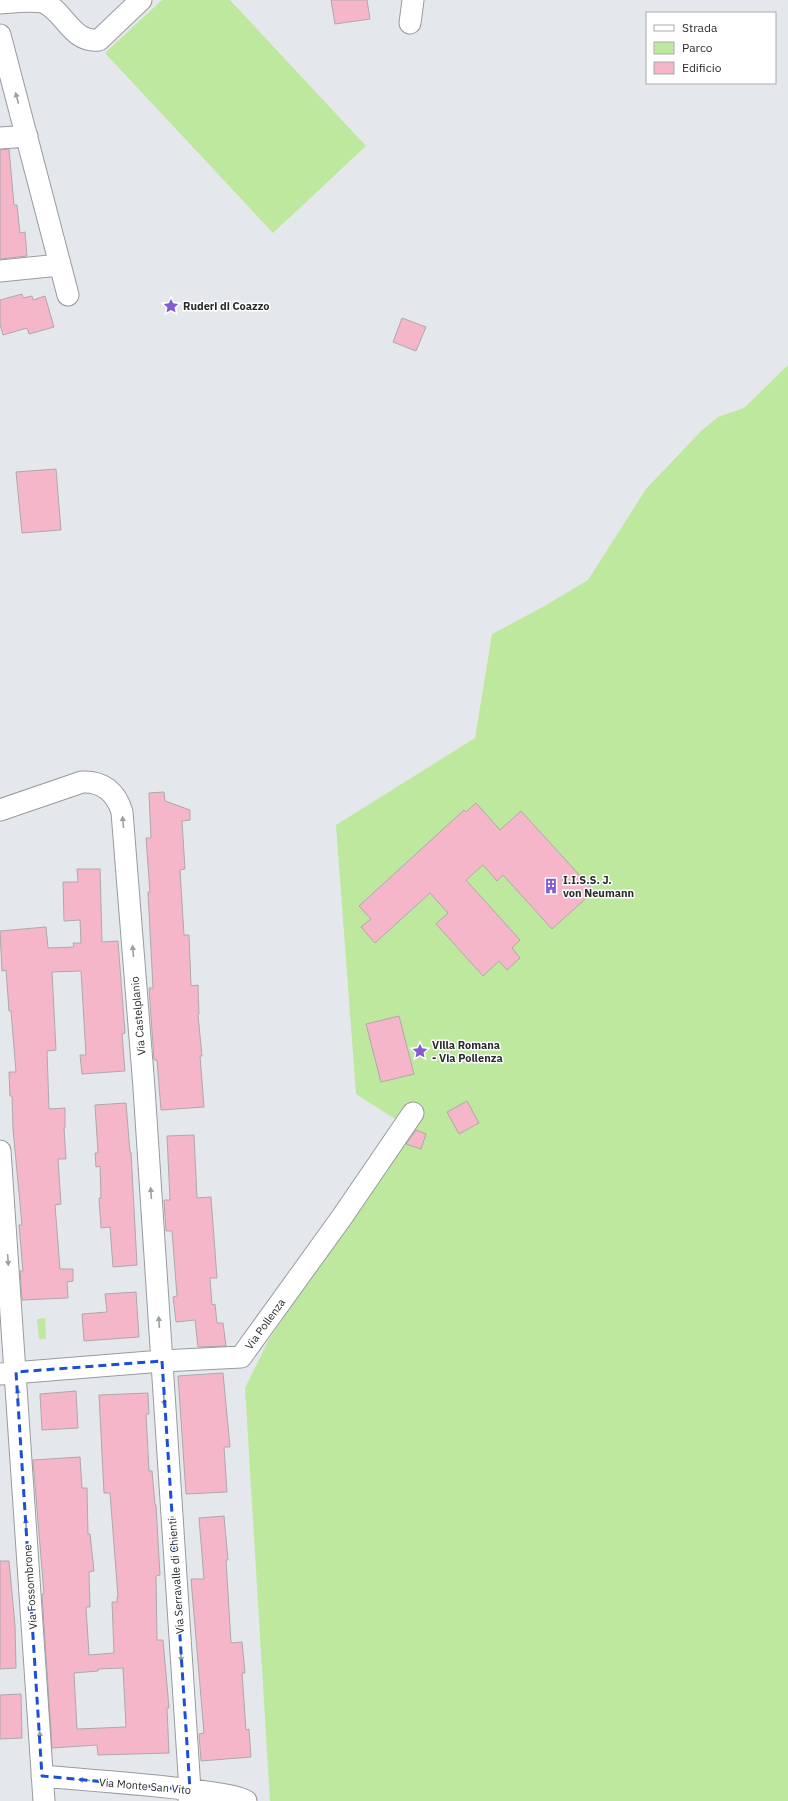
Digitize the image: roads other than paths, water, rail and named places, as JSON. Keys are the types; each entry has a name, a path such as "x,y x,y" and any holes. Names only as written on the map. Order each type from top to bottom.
{"street":[{"path":"5,2 43,2 52,8 77,35 92,41 99,40 141,0"},
{"path":"410,23 413,0"},
{"path":"0,35 28,136 59,265 68,295"},
{"path":"0,138 28,136"},
{"path":"0,271 59,265"},
{"name":"Via Castelplanio","path":"0,810 82,782 89,782 105,787 111,791 120,804 122,812 144,1088 162,1361"},
{"name":"Via Pollenza","path":"8,1373 162,1361 241,1357 342,1217 414,1113"},
{"name":"Via Fossombrone","path":"0,1151 8,1373 44,1801"},
{"name":"Via Serravalle di Chienti","path":"162,1361 189,1795"},
{"name":"Via Monte San Vito","path":"42,1776 189,1795 238,1796 246,1801"}],"place":[{"name":"Ruderi di Coazzo","path":"171,306"},
{"name":"I.I.S.S. J. von Neumann","path":"551,886"},
{"name":"Villa Romana - Via Pollenza","path":"420,1051"}]}
